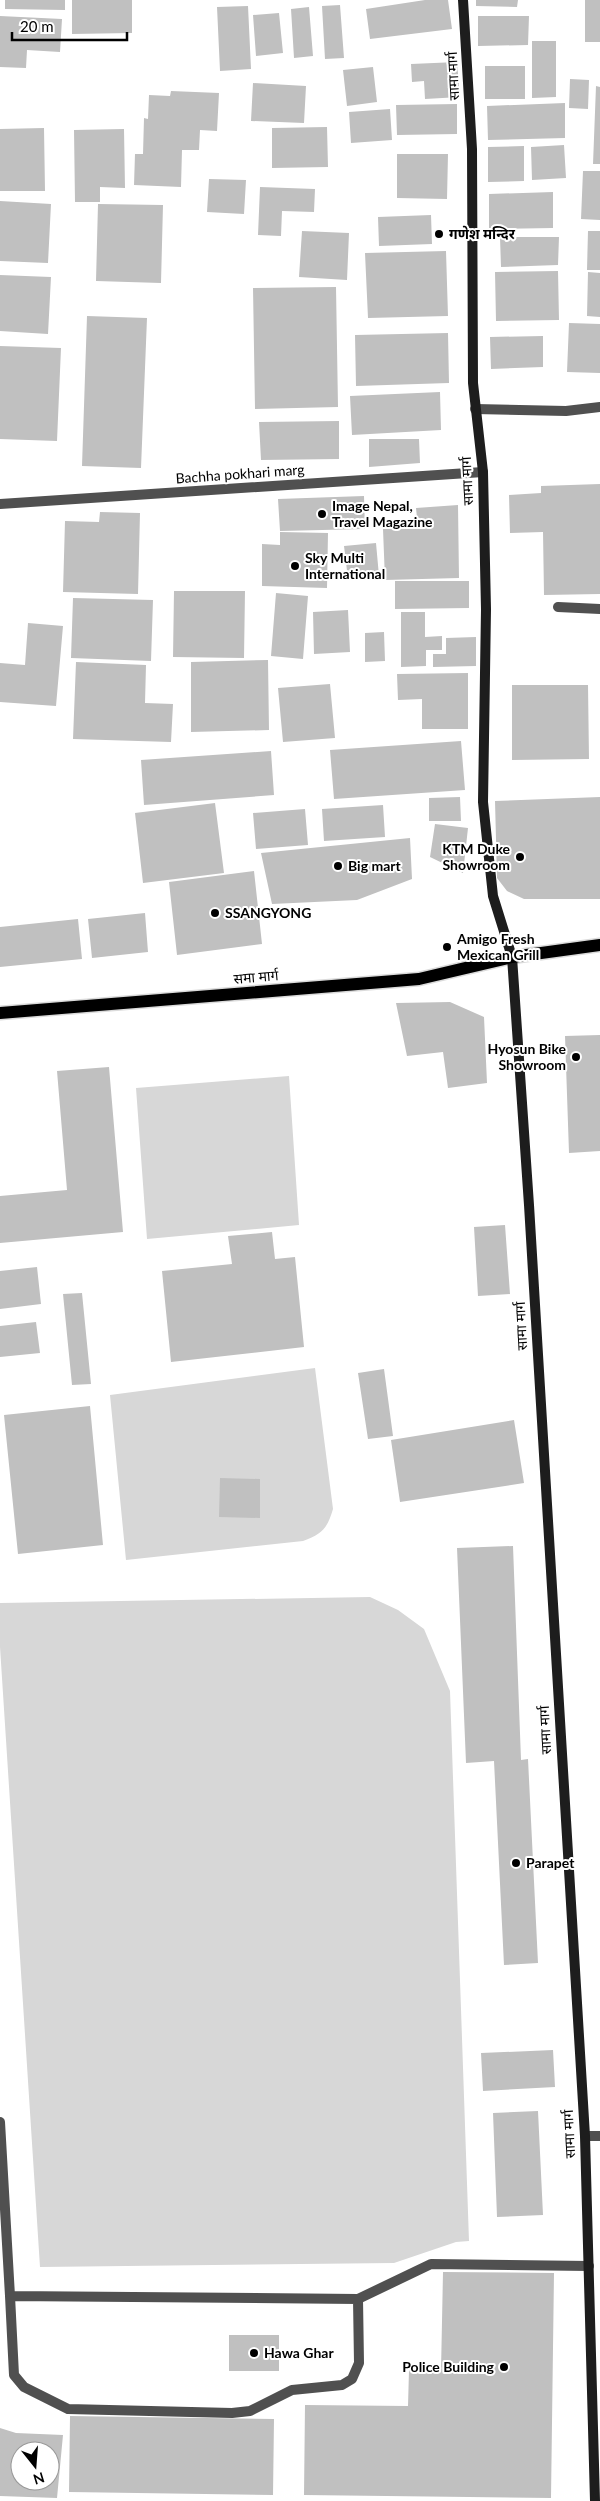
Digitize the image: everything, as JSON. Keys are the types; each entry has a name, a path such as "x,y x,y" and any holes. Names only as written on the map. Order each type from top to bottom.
{"main road":[{"name":"सामा मार्ग","path":"463,0 472,149 475,409 483,472 486,609 483,802 493,896 512,957 584,2136 590,2266 595,2501"},
{"path":"512,957 600,945"},
{"name":"समा मार्ग","path":"0,1013 419,978 512,957"}],"street":[{"path":"475,409 566,411 600,408"},
{"name":"Bachha pokhari marg","path":"0,504 483,472"},
{"path":"558,607 600,608"},
{"path":"0,2122 14,2375 24,2387 68,2409 232,2413 250,2411 292,2390 342,2385 352,2379 359,2363 358,2299"},
{"path":"584,2136 600,2136"},
{"path":"10,2296 358,2299 431,2264 590,2266"}],"shaded area":[{"path":"289,1076 299,1225 147,1239 136,1088"},
{"path":"315,1368 333,1509 323,1530 303,1541 126,1560 110,1395"},
{"path":"370,1597 398,1610 424,1629 450,1691 469,2241 456,2242 394,2263 40,2267 0,1647 0,1603"}],"building":[{"path":"5,0 65,0 65,10 5,9"},
{"path":"72,0 132,0 132,33 72,34"},
{"path":"425,0 448,0 452,29 370,39 366,9"},
{"path":"476,0 518,0 517,7 476,6"},
{"path":"585,0 600,0 600,42 585,42"},
{"path":"340,5 344,58 325,59 322,6"},
{"path":"248,6 251,69 220,71 217,7"},
{"path":"309,7 313,56 294,58 291,9"},
{"path":"279,13 283,53 256,56 253,15"},
{"path":"0,16 62,19 60,52 27,50 26,68 0,67"},
{"path":"478,16 529,16 528,45 478,46"},
{"path":"532,41 556,41 556,97 532,98"},
{"path":"457,62 460,97 425,99 424,81 412,82 411,64"},
{"path":"485,66 525,66 525,99 485,99"},
{"path":"373,67 377,102 347,106 343,70"},
{"path":"570,79 589,80 588,109 569,108"},
{"path":"253,83 306,86 304,123 251,121"},
{"path":"596,86 600,87 600,164 593,164"},
{"path":"171,91 219,93 217,131 200,130 199,150 182,150 181,187 134,185 135,154 143,154 144,118 148,119 149,95 170,96"},
{"path":"565,103 565,138 488,140 487,106"},
{"path":"457,104 457,134 397,135 396,105"},
{"path":"390,109 392,140 351,143 349,112"},
{"path":"327,127 328,167 272,168 272,128"},
{"path":"44,128 45,191 0,191 0,129"},
{"path":"124,129 125,188 100,187 100,202 75,202 74,130"},
{"path":"564,145 566,178 532,180 531,147"},
{"path":"524,146 524,181 488,182 488,147"},
{"path":"397,154 448,154 447,199 397,198"},
{"path":"583,171 600,171 600,220 581,219"},
{"path":"209,179 246,180 244,214 207,212"},
{"path":"260,187 315,189 314,212 282,211 281,236 258,235"},
{"path":"553,192 553,228 489,229 489,194"},
{"path":"0,201 51,204 48,263 0,261"},
{"path":"98,204 163,205 161,283 96,281"},
{"path":"431,215 432,244 379,246 378,217"},
{"path":"302,231 349,233 347,280 299,277"},
{"path":"588,231 600,231 600,270 587,270"},
{"path":"500,237 559,237 558,265 501,267"},
{"path":"446,251 448,316 368,318 365,253"},
{"path":"558,271 559,320 496,321 495,272"},
{"path":"588,272 600,273 600,317 587,316"},
{"path":"0,275 51,277 48,334 0,331"},
{"path":"336,287 338,407 255,409 253,288"},
{"path":"87,316 147,318 141,468 82,466"},
{"path":"569,323 600,324 600,373 567,372"},
{"path":"448,333 449,383 356,386 355,335"},
{"path":"543,336 543,367 491,369 490,337"},
{"path":"0,346 61,348 57,441 0,439"},
{"path":"440,392 441,430 352,435 350,396"},
{"path":"339,421 339,459 261,460 259,422"},
{"path":"369,439 419,439 420,463 369,467"},
{"path":"600,484 600,594 544,595 543,532 510,533 509,495 541,493 541,486"},
{"name":"Image Nepal, Travel Magazine","path":"364,496 365,529 280,531 278,499"},
{"path":"458,505 459,578 385,580 383,529 418,528 416,508"},
{"path":"100,512 140,513 138,594 63,592 65,521 99,522"},
{"name":"Sky Multi International","path":"280,532 328,533 327,588 262,586 262,544 280,545"},
{"path":"376,543 379,576 348,579 344,546"},
{"path":"395,581 469,581 469,608 395,609"},
{"path":"174,591 245,591 244,658 173,657"},
{"path":"276,593 308,596 303,659 271,656"},
{"path":"73,598 153,600 151,661 71,658"},
{"path":"348,610 350,652 314,654 313,612"},
{"path":"401,612 425,612 425,637 442,636 442,650 426,650 426,666 401,667"},
{"path":"28,623 63,626 56,706 0,702 0,663 25,665"},
{"path":"384,632 385,661 365,662 365,633"},
{"path":"476,637 476,666 433,667 433,654 446,654 446,638"},
{"path":"268,660 269,730 191,732 191,662"},
{"path":"76,662 146,665 145,703 173,704 171,742 73,739"},
{"path":"468,673 468,729 422,729 422,699 398,700 397,674"},
{"path":"330,684 335,738 283,742 278,688"},
{"path":"512,685 588,685 589,759 512,760"},
{"path":"461,741 465,790 334,799 330,750"},
{"path":"271,751 274,795 144,805 141,760"},
{"path":"460,797 461,821 429,821 429,798"},
{"path":"600,797 600,899 524,899 507,891 497,878 495,801"},
{"path":"215,803 224,873 143,883 135,813"},
{"path":"383,805 385,837 324,841 322,809"},
{"path":"305,809 308,845 256,849 253,813"},
{"path":"435,824 468,828 463,873 430,857"},
{"name":"Big mart","path":"410,838 412,879 357,900 272,904 261,853"},
{"name":"SSANGYONG","path":"254,871 262,944 177,955 169,882"},
{"path":"145,913 148,952 92,958 88,919"},
{"path":"78,919 82,959 0,967 0,927"},
{"path":"450,1002 484,1017 487,1083 448,1088 443,1052 407,1056 396,1003"},
{"path":"600,1035 600,1151 569,1153 565,1036"},
{"path":"109,1067 123,1232 0,1243 0,1196 67,1190 57,1071"},
{"path":"505,1225 510,1294 478,1296 474,1227"},
{"path":"272,1232 275,1259 295,1257 304,1347 171,1362 162,1271 232,1264 228,1236"},
{"path":"37,1267 41,1304 0,1309 0,1271"},
{"path":"82,1293 91,1384 72,1385 63,1294"},
{"path":"36,1322 40,1353 0,1357 0,1326"},
{"path":"384,1369 393,1436 368,1439 358,1373"},
{"path":"90,1406 103,1545 18,1554 4,1415"},
{"path":"514,1420 524,1483 400,1502 391,1440"},
{"path":"220,1478 260,1479 260,1518 219,1517"},
{"path":"513,1546 521,1760 528,1759 538,1963 504,1965 494,1761 466,1763 457,1548"},
{"path":"553,2050 555,2087 483,2091 481,2053"},
{"path":"538,2111 543,2215 497,2217 493,2113"},
{"path":"443,2272 554,2273 551,2498 304,2495 305,2405 408,2406 409,2370 441,2371"},
{"name":"Hawa Ghar","path":"229,2335 279,2335 279,2371 229,2371"},
{"path":"70,2416 274,2419 273,2495 69,2492"},
{"path":"0,2428 16,2433 63,2435 60,2466 60,2441 10,2441 10,2491 58,2491 57,2498 0,2496"}],"place":[{"name":"गणेश मन्दिर","path":"439,234"},
{"name":"Image Nepal, Travel Magazine","path":"322,514"},
{"name":"Sky Multi International","path":"295,566"},
{"name":"KTM Duke Showroom","path":"520,857"},
{"name":"Big mart","path":"338,866"},
{"name":"SSANGYONG","path":"215,913"},
{"name":"Amigo Fresh Mexican Grill","path":"447,947"},
{"name":"Hyosun Bike Showroom","path":"576,1057"},
{"name":"Parapet","path":"516,1863"},
{"name":"Hawa Ghar","path":"254,2353"},
{"name":"Police Building","path":"504,2367"}]}
